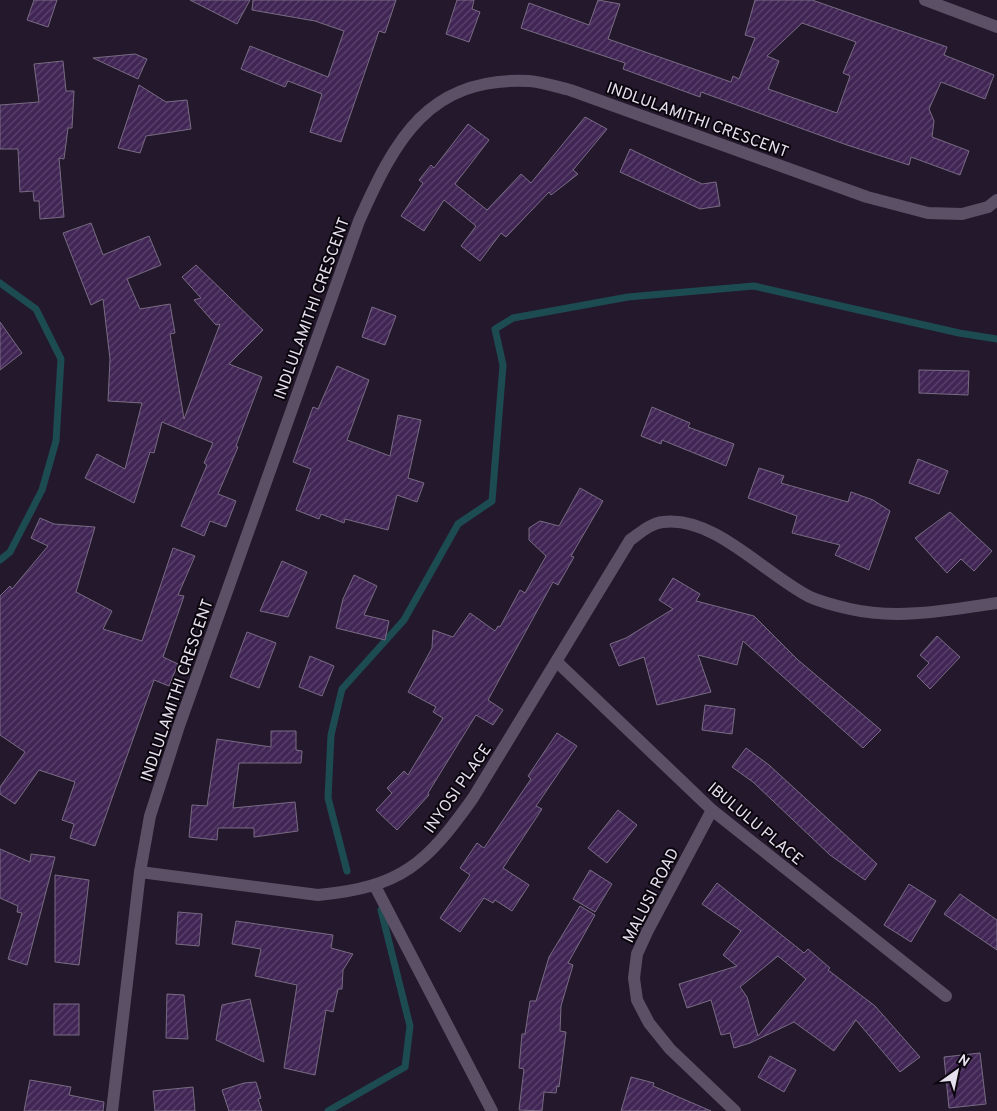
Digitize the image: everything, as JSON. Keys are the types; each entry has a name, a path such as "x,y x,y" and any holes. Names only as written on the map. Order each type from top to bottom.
{"street":[{"path":"925,0 997,27"},
{"name":"INDLULAMITHI CRESCENT","path":"112,1111 140,872 150,816 179,726 358,221 379,176 397,144 418,118 460,90 495,82 531,81 570,90 867,197 928,213 962,214 988,207 997,200"},
{"name":"INYOSI PLACE","path":"140,872 318,895 375,886 419,863 454,826 474,798 630,540 650,526 663,522 682,522 700,527 734,546 810,597 851,609 903,615 997,603"},
{"name":"IBULULU PLACE","path":"557,662 712,810 946,996"},
{"name":"MALUSI ROAD","path":"712,810 647,932 637,954 634,978 637,1000 648,1023 670,1049 734,1111"},
{"path":"375,886 492,1111"}],"building":[{"path":"34,0 57,0 48,27 27,20"},
{"path":"190,0 250,0 237,24"},
{"path":"253,0 396,0 385,33 379,31 341,142 310,132 322,94 288,81 285,87 241,69 250,46 328,77 344,31 315,21 252,10"},
{"path":"457,0 474,0 472,9 480,12 469,42 446,34"},
{"path":"598,0 620,4 608,39 731,82 733,76 739,79 755,38 745,35 755,0 812,0 947,47 944,55 994,75 985,99 941,82 929,109 934,121 932,137 969,151 960,175 911,157 909,165 847,145 701,92 700,97 623,69 625,63 521,28 529,3 589,25","holes":["802,23 856,42 843,73 850,76 837,113 768,89 779,61 767,56"]},
{"path":"135,54 147,59 138,79 93,58"},
{"path":"63,61 66,91 74,91 72,128 68,128 64,159 59,158 64,217 40,219 39,201 34,201 33,191 20,192 18,149 0,149 0,105 39,102 34,64"},
{"path":"139,85 166,102 187,100 191,129 146,136 140,153 118,148"},
{"path":"585,117 607,129 573,170 578,174 551,195 549,192 506,237 501,233 480,261 461,246 476,226 444,200 424,231 401,216 423,183 419,180 431,165 434,168 468,124 489,140 455,184 487,210 521,174 531,183"},
{"path":"630,149 702,184 716,182 720,206 700,209 620,172"},
{"path":"91,223 103,255 149,236 161,265 127,279 140,309 170,304 175,333 170,334 184,419 220,324 216,325 194,300 201,298 182,277 196,265 263,330 229,364 262,377 236,446 238,447 218,494 236,501 226,527 210,521 204,536 181,526 207,465 204,463 213,443 162,422 154,453 150,452 134,503 85,478 97,454 125,469 142,403 108,401 110,359 103,299 91,305 63,233"},
{"path":"372,307 396,316 385,345 362,337"},
{"path":"0,322 22,353 0,370"},
{"path":"337,366 369,380 347,440 390,456 398,415 421,420 408,478 424,483 417,502 397,495 388,530 345,519 344,523 321,514 319,519 296,510 311,469 293,462 313,407 318,409"},
{"path":"919,370 969,371 968,395 919,393"},
{"path":"652,407 690,423 688,427 734,444 726,466 662,440 661,444 641,436"},
{"path":"918,459 948,471 939,494 909,483"},
{"path":"759,468 784,476 781,483 848,502 851,492 873,500 890,511 869,570 835,555 840,545 792,533 797,516 748,498"},
{"path":"580,488 603,501 571,556 574,557 558,585 553,582 488,700 503,710 493,725 476,715 428,793 429,795 397,830 376,810 392,793 387,788 404,771 408,775 443,718 433,712 436,707 408,692 432,648 433,630 453,637 470,613 495,631 498,626 500,627 520,590 525,593 546,556 529,540 529,528 540,521 559,526"},
{"path":"950,512 992,551 974,571 961,559 947,573 915,538"},
{"path":"40,518 54,524 95,527 76,592 112,611 103,629 142,641 173,548 195,556 178,595 184,596 163,657 178,664 169,686 154,680 95,846 70,838 74,824 62,820 75,782 39,770 15,804 0,794 0,787 25,752 0,735 0,596 10,586 12,589 48,546 31,538"},
{"path":"282,561 307,572 288,617 260,611"},
{"path":"354,575 377,586 364,615 389,621 385,640 336,628 343,599"},
{"path":"673,578 700,594 696,601 754,616 798,660 881,730 863,748 743,641 737,665 698,655 711,692 657,705 644,657 619,666 610,644 626,638 673,609 659,600"},
{"path":"247,632 276,643 259,688 230,677"},
{"path":"937,636 960,657 930,689 917,676 929,663 920,655"},
{"path":"310,656 334,666 322,696 299,687"},
{"path":"705,705 735,709 732,734 702,730"},
{"path":"271,731 296,731 296,750 302,751 301,763 239,763 233,808 295,802 298,831 254,837 254,828 218,828 217,840 189,837 192,805 207,806 217,739 271,747"},
{"path":"557,733 577,746 536,806 542,809 503,868 529,885 512,911 495,900 493,903 484,898 460,932 440,918 470,875 460,868 477,843 484,848 531,779 528,776"},
{"path":"746,748 769,765 877,864 865,880 830,855 753,782 732,767"},
{"path":"618,810 637,825 607,863 588,848"},
{"path":"0,849 30,862 31,854 55,857 27,965 8,959 22,913 17,912 18,906 0,898"},
{"path":"590,870 612,884 595,912 573,899"},
{"path":"55,875 89,880 79,965 55,962"},
{"path":"717,883 804,953 808,949 830,968 828,970 875,1006 920,1057 900,1072 856,1020 834,1051 794,1022 750,1043 734,1048 730,1033 721,1035 711,1000 687,1008 679,984 737,966 723,955 741,931 702,904","holes":["778,956 806,979 758,1036 747,997 740,987"]},
{"path":"909,884 936,901 911,942 884,925"},
{"path":"960,894 997,920 997,950 944,914"},
{"path":"580,906 595,915 568,963 573,965 561,1006 560,1031 566,1032 559,1087 557,1086 556,1093 544,1092 542,1111 519,1110 524,1069 519,1068 522,1034 525,1034 530,1001 536,1001 549,957"},
{"path":"178,912 202,914 199,946 176,944"},
{"path":"236,921 333,935 331,948 353,954 343,970 342,989 338,989 333,1012 326,1010 315,1075 284,1068 297,985 255,976 261,949 232,944"},
{"path":"167,994 184,995 188,1039 166,1038"},
{"path":"250,999 264,1062 216,1040 222,1005"},
{"path":"54,1004 79,1004 79,1035 54,1035"},
{"path":"980,1053 986,1104 949,1108 944,1057"},
{"path":"770,1056 796,1070 784,1092 758,1077"},
{"path":"631,1077 654,1083 653,1086 711,1111 621,1111"},
{"path":"30,1080 71,1087 69,1095 104,1102 103,1111 24,1111"},
{"path":"256,1082 261,1098 258,1099 262,1111 229,1111 222,1090 244,1083"},
{"path":"193,1087 195,1111 155,1111 153,1091"}],"waterway":[{"path":"0,283 36,309 61,359 56,441 42,490 10,552 0,560"},
{"path":"347,871 328,798 331,735 342,689 404,620 458,524 492,501 503,365 495,329 513,318 628,297 754,286 959,333 997,339"},
{"path":"328,1111 405,1067 410,1026 381,910"}]}
